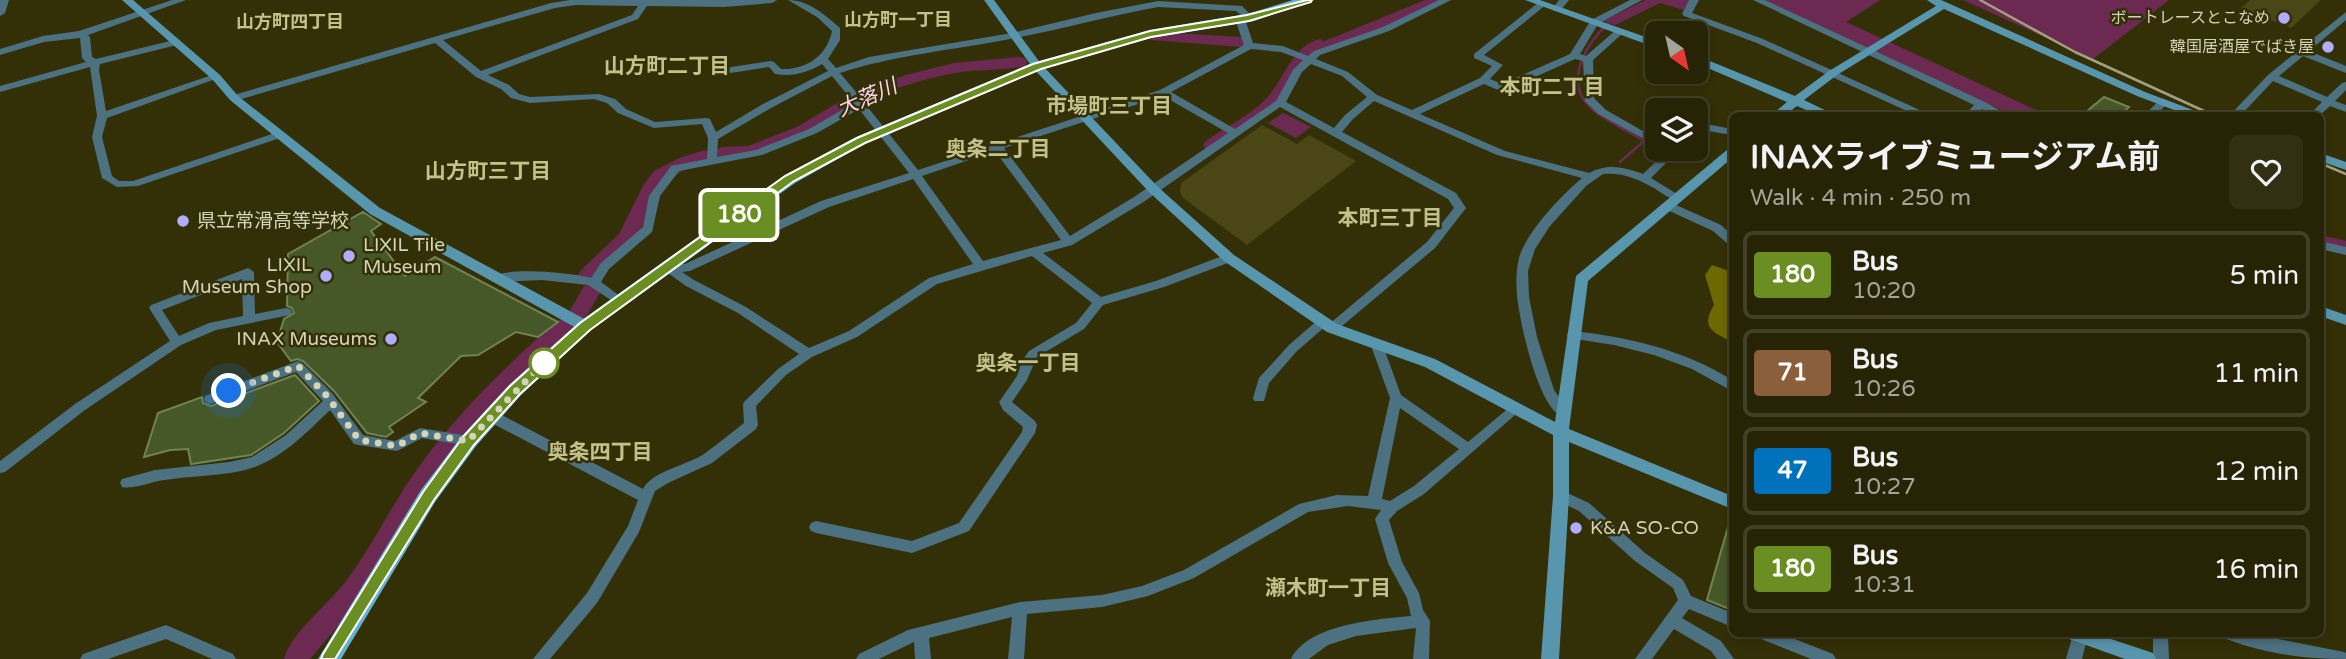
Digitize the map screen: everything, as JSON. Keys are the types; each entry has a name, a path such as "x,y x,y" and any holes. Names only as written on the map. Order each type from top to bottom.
{"main road":[{"path":"329,659 428,496 457,439 491,416 548,358 585,326 790,179 829,155 1037,66 1150,34 1244,18 1307,0"}],"street":[{"path":"0,13 4,0"},
{"path":"127,0 216,77 234,98 375,211 585,326"},
{"path":"0,52 43,39 80,34 181,0"},
{"path":"234,98 554,5 576,2 724,5 772,0"},
{"path":"989,0 1012,36 1037,66 1153,189 1229,258 1327,325 1430,363 1561,432 1729,502"},
{"path":"541,659 592,598 634,528 650,488 663,478 707,459 751,425 749,405 782,372 808,354 853,334 933,281 1068,242 1153,189 1280,103 1305,57 1385,29 1446,0"},
{"path":"1530,0 1542,4 1560,4 1645,41"},
{"path":"1484,80 1502,88 1581,58 1606,26 1637,0"},
{"path":"1694,0 1687,15 1760,41 1919,112"},
{"path":"1758,0 1997,112"},
{"path":"1932,0 2164,103 2191,112"},
{"path":"731,70 771,64 778,72 794,74 823,59 836,43 837,30 798,1"},
{"path":"713,138 833,72 883,57 1012,36 1156,2 1239,8 1244,18 1249,46"},
{"path":"480,75 635,17 644,4"},
{"path":"1414,113 1484,80 1498,65 1477,56 1542,4"},
{"path":"1782,112 1833,73 1944,5"},
{"path":"2238,112 2272,78 2346,15"},
{"path":"1606,26 1581,58 1589,99 1602,112 1645,136"},
{"path":"80,34 85,37 87,58 95,63"},
{"path":"435,38 480,75 505,87 515,96 530,100 595,96 611,101 622,111 654,125 706,121 713,138 712,160"},
{"path":"0,89 174,43"},
{"path":"669,267 686,268 825,204 1164,92 1249,46 1283,49 1305,57 1345,74 1373,97 1501,153 1590,177"},
{"path":"2303,52 2346,69"},
{"path":"823,59 903,156 980,266"},
{"path":"95,63 102,116 97,137 107,178 117,184 144,181 279,135"},
{"path":"1708,64 1822,112"},
{"path":"102,116 216,77"},
{"path":"2272,78 2346,109"},
{"path":"2317,112 2346,85"},
{"path":"1164,92 1236,134"},
{"path":"594,283 605,267 648,229 655,196 675,168 758,153 813,131 857,100 878,94"},
{"path":"1336,132 1373,97"},
{"path":"1259,398 1263,381 1269,374 1327,325 1431,245 1460,208 1452,196 1280,103"},
{"path":"2153,112 2164,103"},
{"path":"1973,112 1981,104"},
{"path":"1708,127 1729,131"},
{"path":"998,148 1018,171 1068,242"},
{"path":"1550,659 1561,496 1561,432 1581,279 1729,154"},
{"path":"2324,158 2346,166"},
{"path":"1645,178 1661,161"},
{"path":"1564,413 1552,404 1529,331 1523,273 1531,243 1556,211 1590,177 1602,171 1611,171 1645,178 1671,201 1717,228 1729,238"},
{"path":"2324,246 2346,251"},
{"path":"1035,252 1099,302"},
{"path":"816,527 912,547 964,527 1028,433 1030,425 1009,407 1006,401 1023,377 1027,361 1033,354 1080,326 1099,302 1160,284 1229,258"},
{"path":"669,267 690,284 742,310 808,354"},
{"path":"177,342 155,309 248,272 249,319"},
{"path":"496,278 560,277 594,283 620,302"},
{"path":"0,468 80,407 177,342 213,326 286,312"},
{"path":"2324,312 2346,320"},
{"path":"1573,335 1602,337 1657,353 1706,370 1729,384"},
{"path":"1374,502 1396,398 1376,343"},
{"path":"210,399 298,366 359,440 397,446 420,433 457,439"},
{"path":"1396,398 1468,449"},
{"path":"127,483 158,475 246,464 279,449 330,402"},
{"path":"1421,659 1423,621 1416,610 1414,597 1395,563 1382,519 1392,507 1419,490 1516,409"},
{"path":"491,416 645,497"},
{"path":"1561,496 1584,507 1640,557 1678,584 1686,601 1729,619"},
{"path":"864,659 908,637 1020,608 1102,601 1143,592 1189,574 1304,508 1341,499 1374,502 1392,507"},
{"path":"1643,659 1686,601"},
{"path":"1016,659 1020,608"},
{"path":"1672,620 1716,646 1726,659"},
{"path":"1299,659 1317,643 1361,628 1423,621"},
{"path":"88,659 166,632 228,659"},
{"path":"921,633 923,659"},
{"path":"1773,637 1828,659"},
{"path":"2074,659 2081,637"},
{"path":"2087,637 2147,659"},
{"path":"2161,637 2161,659"},
{"path":"2242,637 2344,659"}],"shaded area":[{"path":"1425,0 1444,0 1383,28 1309,54 1313,47 1307,46"},
{"path":"1646,0 1689,0 1684,10 1660,3 1615,25 1603,21"},
{"path":"1765,0 1880,0 1846,22 2041,112 2006,112"},
{"path":"1963,0 2169,0 2093,59"},
{"name":"ボートレースとこなめ","path":"2250,0 2321,0 2291,28 2241,8"},
{"path":"1283,113 1311,127 1296,138 1268,123"},
{"path":"1262,125 1297,144 1309,135 1356,161 1247,245 1183,198 1180,192 1181,183"},
{"path":"1712,265 1729,271 1729,340 1714,332 1709,324 1708,319 1714,305 1705,275"}],"building":[{"path":"2104,97 2129,107 2123,112 2086,112"},
{"name":"INAX Museums","path":"363,212 381,224 371,231 405,276 435,257 558,322 538,337 516,332 478,355 461,356 418,398 426,402 389,427 393,432 386,437 367,433 334,391 303,361 291,361 277,342 284,319 294,313 292,308 287,306 288,254"},
{"path":"295,375 319,401 284,433 251,455 191,464 188,449 170,450 144,457 158,413 202,397 203,403 211,406"},
{"path":"1729,523 1729,609 1707,600"}],"waterway":[{"path":"1609,23 1587,50 1579,72 1578,84 1581,95 1593,110 1644,141 1620,162"},
{"name":"大落川","path":"1157,37 1242,42"},
{"path":"1212,145 1272,103 1296,65 1320,44"},
{"name":"大落川","path":"721,153 750,151 803,131 862,96 912,79 954,68 1019,62"},
{"name":"大落川","path":"592,278 588,275 627,237 654,184 661,176 671,168 705,156"},
{"path":"2324,240 2346,245"},
{"name":"大落川","path":"579,312 591,291"},
{"name":"大落川","path":"297,659 299,651 362,579 418,487 457,434 491,396 564,326"}],"railway":[{"path":"1980,0 2075,52 2206,112"},
{"path":"2324,165 2346,174"}],"bus line":[{"name":"180","path":"329,659 428,496 468,441 515,390 585,326 790,179 829,155 861,140 1037,66 1150,34 1249,18 1307,0"}],"place":[{"name":"ボートレースとこなめ","path":"2284,18"},
{"name":"韓国居酒屋でばき屋","path":"2328,47"},
{"name":"県立常滑高等学校","path":"183,221"},
{"name":"LIXIL Tile Museum","path":"349,256"},
{"name":"LIXIL Museum Shop","path":"326,276"},
{"name":"INAX Museums","path":"391,339"},
{"name":"K&A SO-CO","path":"1576,528"}],"district":[{"name":"山方町一丁目","path":"898,20"},
{"name":"山方町四丁目","path":"290,22"},
{"name":"山方町二丁目","path":"667,66"},
{"name":"本町二丁目","path":"1552,87"},
{"name":"市場町三丁目","path":"1109,106"},
{"name":"奥条二丁目","path":"998,149"},
{"name":"山方町三丁目","path":"488,171"},
{"name":"本町三丁目","path":"1390,218"},
{"name":"奥条一丁目","path":"1028,363"},
{"name":"奥条四丁目","path":"600,452"},
{"name":"瀬木町一丁目","path":"1328,588"}],"route":[{"path":"229,391 298,366 327,396 359,440 397,446 420,433 445,435 468,441 548,358 544,363"}]}
